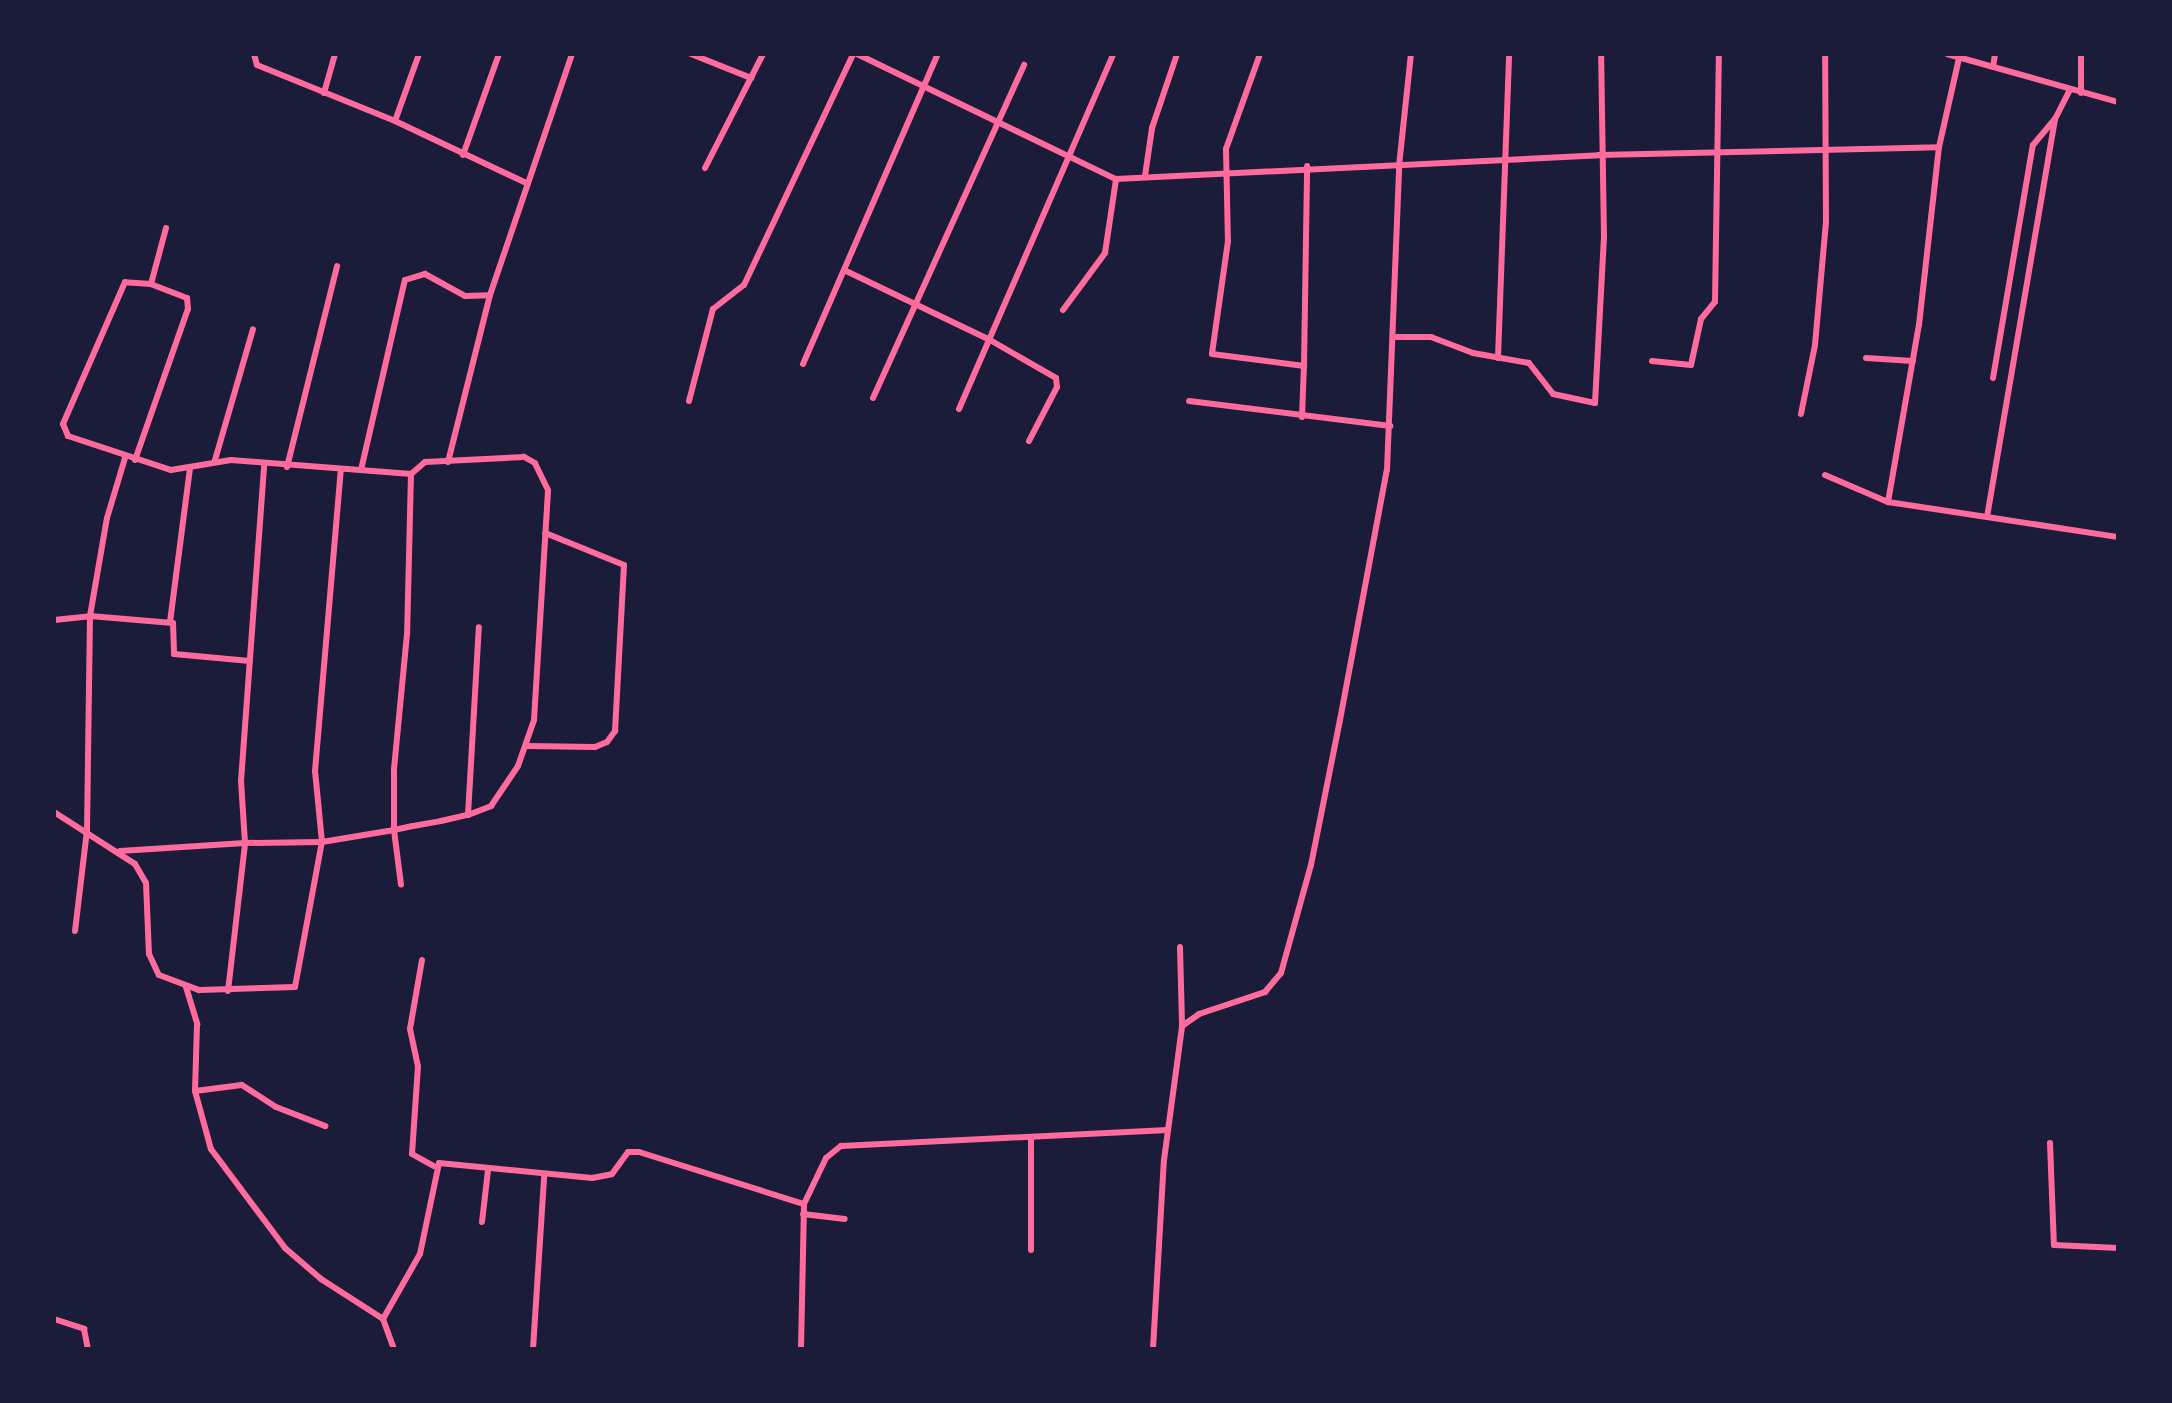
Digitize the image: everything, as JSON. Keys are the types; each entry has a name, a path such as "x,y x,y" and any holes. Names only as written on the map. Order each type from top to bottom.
{"street":[{"path":"254,54 257,65 395,121 528,184"},
{"path":"324,93 335,54"},
{"path":"395,121 419,54"},
{"path":"463,155 499,54"},
{"path":"448,462 490,295 572,54"},
{"path":"691,54 751,78"},
{"path":"705,168 763,54"},
{"path":"689,401 713,309 736,295 751,272 855,54 1116,179 1307,166 1399,166 1827,147 1939,147"},
{"path":"803,364 938,54"},
{"path":"959,409 1113,54"},
{"path":"1145,176 1152,128 1177,54"},
{"path":"1260,54 1227,145 1228,241 1211,353 1304,366"},
{"path":"1182,1026 1199,1014 1265,992 1281,973 1311,865 1387,470 1396,337 1399,166 1411,54"},
{"path":"1498,358 1509,54"},
{"path":"1396,337 1431,337 1498,358 1531,364 1553,394 1595,403 1604,238 1599,155 1601,54"},
{"path":"1652,361 1691,365 1701,319 1715,302 1719,54"},
{"path":"1801,414 1815,345 1827,147 1825,54"},
{"path":"1947,54 2118,102"},
{"path":"1993,67 1995,54"},
{"path":"2081,54 2081,93"},
{"path":"1888,502 1913,361 1939,147 1959,58"},
{"path":"873,398 1024,65"},
{"path":"1993,378 2031,208 2055,119 2070,90"},
{"path":"1987,517 2031,208 2038,134 2055,119"},
{"path":"1302,417 1307,166"},
{"path":"1063,310 1105,253 1116,179"},
{"path":"151,284 166,228"},
{"path":"287,467 337,266"},
{"path":"844,270 990,340 1058,381 1029,441"},
{"path":"361,470 405,280 425,274 465,296 490,295"},
{"path":"54,431 62,428 125,282 151,284 187,298 188,309 135,460"},
{"path":"215,460 253,329"},
{"path":"1866,358 1913,361"},
{"path":"1189,401 1390,426"},
{"path":"62,428 68,436 125,458 190,469 215,460 411,474"},
{"path":"120,851 245,843 322,842 394,830 468,815 496,800 527,746 534,720 548,490 535,463 508,455 420,463 411,474 394,830 401,885"},
{"path":"75,931 87,830 90,616 107,518 125,458"},
{"path":"228,991 245,843 241,781 264,465"},
{"path":"170,622 190,469"},
{"path":"54,812 120,851 146,883 152,966 159,975 186,987 228,991 295,987 322,842 315,771 341,469"},
{"path":"1825,475 1888,502 2118,537"},
{"path":"527,746 595,747 607,742 615,731 624,565 545,533"},
{"path":"54,620 90,616 170,622 175,624 174,654 250,661"},
{"path":"468,815 479,627"},
{"path":"1153,1349 1168,1130 1182,1026 1180,947"},
{"path":"422,960 410,1029 418,1066 412,1154 434,1166 445,1162 544,1177 608,1176 632,1152 804,1204"},
{"path":"186,987 197,1024 195,1091 211,1149 285,1248 321,1279 383,1319 394,1349"},
{"path":"195,1091 242,1085 276,1107 325,1126"},
{"path":"801,1349 804,1204 826,1158 841,1146 1031,1140 1168,1130"},
{"path":"1031,1140 1031,1250"},
{"path":"2050,1143 2054,1245 2118,1248"},
{"path":"383,1319 420,1254 434,1166"},
{"path":"482,1222 488,1170"},
{"path":"533,1349 544,1177"},
{"path":"803,1214 845,1219"},
{"path":"54,1319 84,1329 88,1349"}]}
